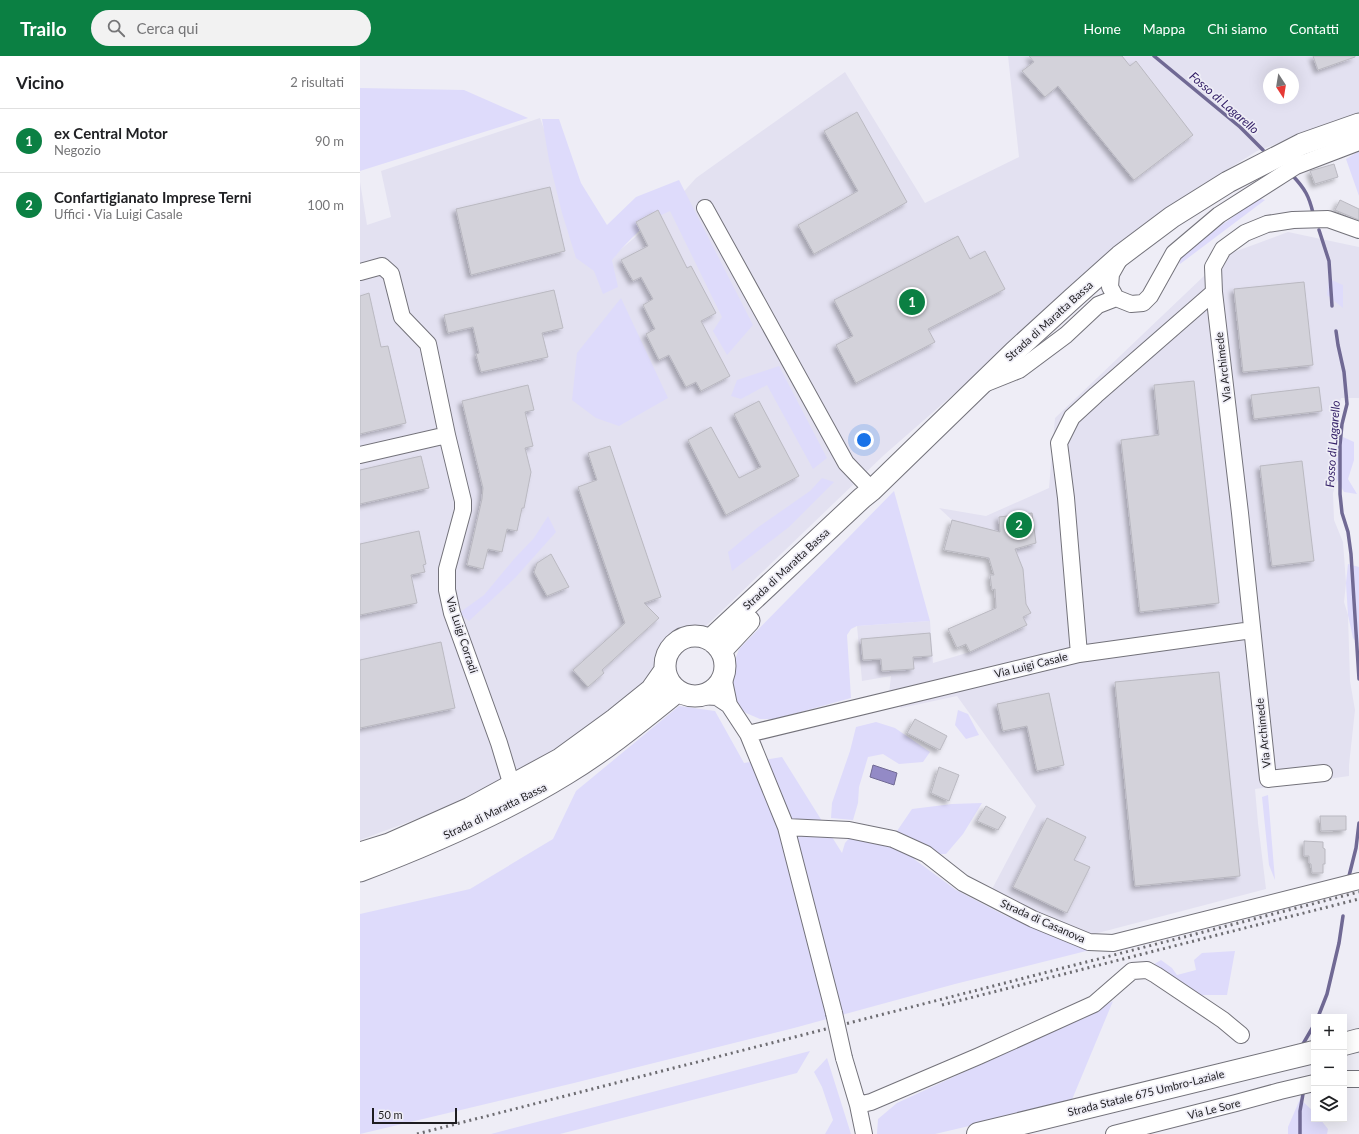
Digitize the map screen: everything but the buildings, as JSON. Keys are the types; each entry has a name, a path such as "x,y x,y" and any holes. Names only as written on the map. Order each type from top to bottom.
{"highway":[{"path":"1347,1043 1359,1040"},
{"name":"Strada Statale 675 Umbro-Laziale","path":"978,1134 1311,1053"},
{"path":"1347,1056 1359,1053"},
{"name":"Strada Statale 675 Umbro-Laziale","path":"1036,1134 1311,1065"}],"main road":[{"name":"Strada di Maratta Bassa","path":"360,853 389,844 470,808 560,759 615,720 651,690 665,670 665,661 674,645 682,639 701,637 715,646 867,494 979,386 1066,304 1120,256 1172,217 1228,182 1302,144 1359,124"},
{"path":"665,670 667,678 678,691 684,694 699,696 707,694 720,683 725,668 724,659 715,646"},
{"name":"Strada di Maratta Bassa","path":"360,871 392,859 522,800 567,774 623,736 678,691"}],"street":[{"path":"1116,298 1131,304 1143,303 1150,296 1174,253 1219,215 1296,166 1359,142"},
{"path":"705,208 846,463 867,494"},
{"name":"Via Archimede","path":"1324,773 1268,779 1240,513 1214,292 1213,267 1223,249 1245,233 1267,224 1293,220 1328,219 1359,230"},
{"name":"Strada di Maratta Bassa","path":"979,386 1019,370 1066,334 1098,305 1116,298 1110,287 1112,274 1120,256"},
{"name":"Via Luigi Corradi","path":"360,272 382,266 391,274 402,317 428,344 447,435 463,501 463,510 447,569 447,590 452,613 499,743 512,786"},
{"name":"Via Luigi Casale","path":"748,734 1080,654 1066,498 1059,443 1072,417 1214,292"},
{"path":"360,455 447,435"},
{"path":"1080,654 1252,630"},
{"path":"723,676 729,705 748,734 786,827 834,1013 844,1058 858,1104 864,1133"},
{"path":"699,696 717,697 729,705"},
{"name":"Strada di Casanova","path":"786,827 849,830 893,839 926,854 963,883 1011,909 1089,942 1113,943 1359,881"},
{"path":"858,1104 871,1102 979,1056 1094,1004 1132,971 1146,970 1156,975 1223,1020 1241,1035"},
{"path":"1347,1079 1359,1079"},
{"name":"Via Le Sore","path":"1114,1134 1311,1084"}],"shaded area":[{"path":"1008,56 1359,56 1359,113 1257,151 1169,206 884,455 705,627 677,632 659,651 649,680 542,760 446,808 360,840 360,182 367,225 391,217 381,171 540,118 596,271 671,206 696,178 845,72 925,203 1019,157"},
{"path":"360,88 464,90 528,118 360,171"},
{"path":"542,119 559,119 581,183 607,225 636,197 679,180 753,325 727,355 713,331 722,317 670,211 661,215 645,226 612,260 618,287 603,294 594,271 576,258 562,213 549,160"},
{"path":"1359,151 1359,196 1346,159"},
{"path":"1259,198 1265,200 1180,264 1178,257"},
{"path":"1288,232 1359,247 1359,398 1341,398 1334,433 1336,443 1337,480 1333,493 1334,520 1343,542 1346,583 1344,602 1348,615 1350,681 1355,710 1349,776 1255,789 1266,889 1094,934 1083,933 990,893 1036,806 957,696 901,708 889,694 891,676 862,681 857,626 930,621 933,663 970,652 1027,625 1023,617 1030,613 1026,604 1024,586 993,557 989,560 985,557 944,550 952,520 939,508 986,516 1049,488 1055,418 1226,255"},
{"path":"1329,279 1343,285 1343,308 1327,295"},
{"path":"621,298 668,398 619,426 596,418 572,400 577,353"},
{"path":"779,366 827,458 813,469 767,385 741,399 731,396 737,380"},
{"path":"1343,437 1354,442 1354,460 1348,479 1357,494 1344,492 1337,480 1336,443"},
{"path":"822,478 834,482 789,527 732,571 728,552 757,528 810,491"},
{"path":"894,491 930,621 857,626 851,629 847,635 851,698 775,719 760,719 746,713 736,703 730,687 732,668 739,649"},
{"path":"548,516 556,532 515,578 469,621 459,613 484,595 534,538"},
{"path":"1348,564 1359,567 1359,645 1353,638 1348,615 1346,583"},
{"path":"679,706 715,711 744,763 782,757 842,853 845,843 860,826 897,831 912,809 952,804 982,803 963,834 946,854 925,854 914,859 956,890 1006,916 1090,950 955,984 794,1028 574,1083 360,1134 360,914 470,889 553,839 576,791"},
{"path":"958,710 968,714 979,735 966,739 955,725"},
{"path":"876,722 895,728 930,752 923,762 899,764 883,754 868,757 859,787 858,803 853,820 831,818 832,803 850,751 856,727"},
{"path":"873,765 897,773 894,785 870,777"},
{"path":"1268,795 1275,880 1269,865 1262,797"},
{"path":"1235,951 1227,995 1194,995 1151,966 1161,960 1172,968 1177,975 1196,970 1194,960 1202,953"},
{"path":"1113,1001 1071,1102 935,1134 877,1134 878,1119 897,1103 1084,1017"},
{"path":"810,1051 797,1073 560,1134 491,1134"},
{"path":"827,1058 851,1134 825,1134 833,1120 822,1087 814,1072"},
{"path":"1300,1099 1311,1109 1311,1122 1322,1122 1328,1129 1327,1134 1288,1134 1288,1127"}],"waterway":[{"name":"Fosso di Lagarello","path":"1154,56 1240,127 1263,150"},
{"path":"1293,176 1306,193 1313,213"},
{"path":"1319,230 1329,261 1332,306"},
{"name":"Fosso di Lagarello","path":"1336,331 1344,372 1347,404 1342,424 1340,445 1340,494 1342,513 1348,532 1351,554 1359,679"},
{"name":"Fosso di Lagarello","path":"1349,876 1356,848 1359,823"},
{"name":"Fosso di Lagarello","path":"1319,1014 1327,994 1339,943 1343,916"},
{"name":"Fosso di Lagarello","path":"1303,1044 1311,1030"},
{"name":"Fosso di Lagarello","path":"1300,1134 1300,1111 1303,1094"}],"railway":[{"path":"417,1134 1359,892"},
{"path":"942,1005 1359,899"}],"place":[{"name":"ex Central Motor","path":"912,302"},
{"name":"Confartigianato Imprese Terni","path":"1019,525"}]}
